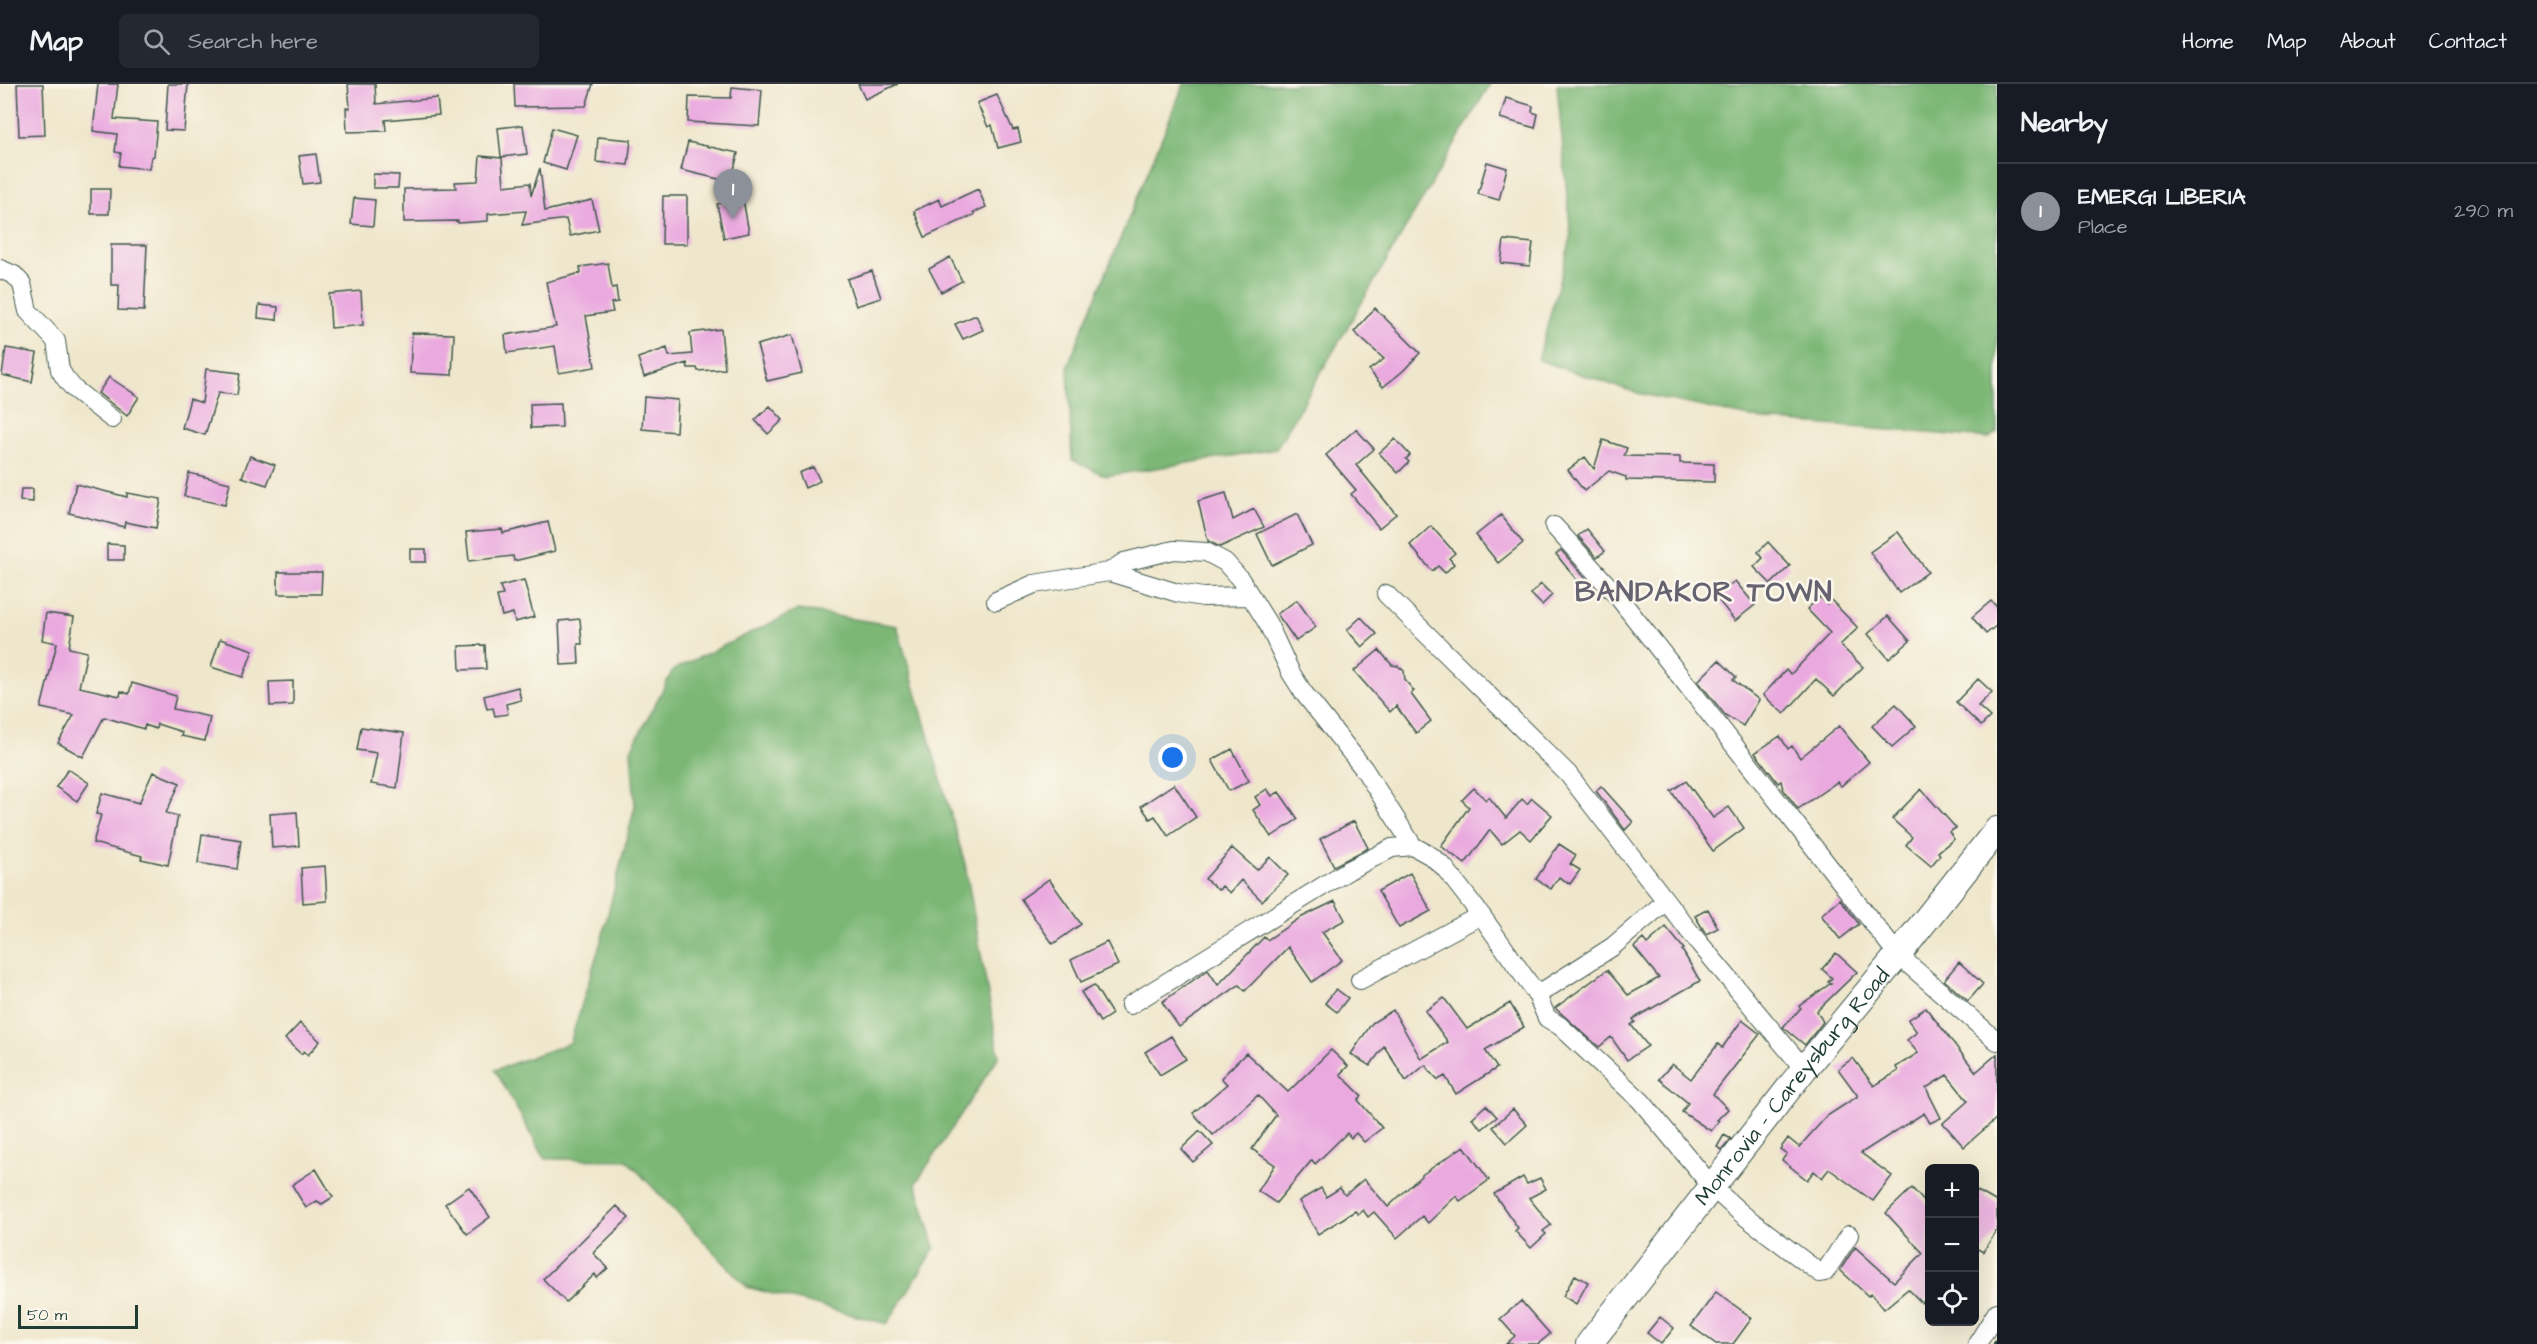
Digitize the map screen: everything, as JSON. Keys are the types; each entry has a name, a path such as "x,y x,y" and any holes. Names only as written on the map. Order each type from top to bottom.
{"main road":[{"name":"Monrovia - Careysburg Road","path":"1589,1344 1804,1069 1997,830"}],"street":[{"path":"0,269 14,275 22,284 28,311 56,341 60,370 65,378 74,389 112,419"},
{"path":"1554,526 1619,598 1898,955 1997,1041"},
{"path":"996,601 1034,584 1109,572 1124,562 1174,550 1206,552 1225,562 1268,624 1284,652 1291,673 1303,692 1364,769 1413,846 1431,856 1444,867 1481,915 1537,995 1547,1018 1560,1026 1641,1101 1713,1188 1742,1214 1820,1273 1825,1272 1849,1235"},
{"path":"1109,572 1178,593 1203,597 1250,596"},
{"path":"1386,594 1568,774 1666,901 1804,1069"},
{"path":"1130,1005 1349,870 1392,848 1413,846"},
{"path":"1537,995 1612,947 1666,901"},
{"path":"1360,980 1481,915"},
{"path":"1977,1344 1997,1312"}],"green space":[{"path":"1184,84 1490,84 1276,449 1106,476 1072,460 1068,365"},
{"path":"1557,84 1997,84 1997,433 1989,438 1764,420 1637,393 1538,360 1571,238"},
{"path":"798,610 897,626 965,864 999,1056 916,1183 935,1248 887,1324 747,1287 627,1160 545,1159 495,1070 570,1043 602,938 635,806 631,750 673,670"}],"building":[{"path":"17,84 43,84 45,135 19,136"},
{"path":"98,84 118,84 114,119 157,122 154,156 151,157 149,169 119,166 121,153 115,152 117,134 93,131"},
{"path":"168,84 188,84 184,131 165,130"},
{"path":"348,84 375,84 376,104 437,98 439,115 385,120 386,131 347,132 346,108 350,108"},
{"path":"514,84 593,84 586,106 515,107"},
{"path":"858,84 898,84 865,99"},
{"path":"732,87 762,90 759,126 688,122 689,97 731,98"},
{"path":"997,95 1013,130 1018,129 1021,142 998,148 992,125 988,127 977,103"},
{"path":"1506,98 1533,106 1532,112 1538,114 1535,128 1500,118"},
{"path":"523,125 527,154 501,157 498,128"},
{"path":"552,128 577,135 566,170 543,163"},
{"path":"598,137 631,140 628,165 596,162"},
{"path":"688,142 738,153 731,182 681,170"},
{"path":"316,154 320,182 303,184 299,156"},
{"path":"480,156 502,158 504,186 530,183 531,196 540,168 545,211 592,200 599,230 570,236 566,219 522,225 526,211 488,214 488,221 404,222 404,189 456,188 455,182 478,181"},
{"path":"1487,162 1507,168 1499,200 1478,194"},
{"path":"373,174 399,175 398,188 373,188"},
{"path":"91,189 110,189 109,214 91,214"},
{"path":"978,189 986,207 973,213 974,215 925,237 914,211 939,199 942,206"},
{"path":"663,196 687,196 687,244 662,244"},
{"path":"354,198 375,200 373,226 351,224"},
{"path":"743,199 749,233 724,238 717,204"},
{"path":"1504,240 1533,243 1530,266 1501,263"},
{"path":"111,245 147,245 144,311 118,310 119,285 111,285"},
{"path":"950,257 962,281 941,292 929,269"},
{"path":"608,263 612,288 616,287 618,302 611,303 613,312 586,316 595,367 559,373 555,346 507,353 505,335 556,327 546,282 581,273 580,267"},
{"path":"872,271 881,298 856,306 847,279"},
{"path":"361,291 363,325 331,328 329,294"},
{"path":"259,305 278,307 277,320 258,318"},
{"path":"1375,308 1420,353 1383,387 1369,370 1384,359 1354,332"},
{"path":"976,315 983,330 963,339 955,324"},
{"path":"721,329 725,369 698,371 697,368 688,368 687,363 644,377 638,358 667,348 669,356 692,354 690,333"},
{"path":"412,333 454,334 452,375 410,373"},
{"path":"792,335 802,373 767,381 757,345"},
{"path":"6,348 37,353 32,382 2,375"},
{"path":"206,369 240,373 237,395 218,393 205,435 182,428 190,399 202,403"},
{"path":"109,377 139,397 127,416 98,393"},
{"path":"644,397 678,400 676,432 642,429"},
{"path":"561,403 562,427 531,428 530,404"},
{"path":"770,406 783,420 768,434 755,420"},
{"path":"1356,429 1374,449 1356,465 1396,514 1379,528 1351,494 1356,490 1326,455"},
{"path":"1395,439 1410,455 1406,459 1409,462 1398,473 1379,453"},
{"path":"1603,440 1627,448 1624,456 1680,457 1680,463 1714,464 1714,482 1626,480 1626,477 1609,471 1584,491 1568,470 1585,457 1594,469"},
{"path":"250,456 275,465 267,485 242,477"},
{"path":"813,467 820,481 805,488 799,473"},
{"path":"189,473 230,483 225,505 184,496"},
{"path":"76,484 127,497 127,493 161,499 156,528 125,522 124,527 69,513"},
{"path":"21,489 33,489 33,502 20,501"},
{"path":"1226,493 1233,520 1254,509 1264,527 1220,547 1208,541 1198,501"},
{"path":"1297,514 1312,545 1272,565 1257,534"},
{"path":"1501,515 1523,543 1498,563 1476,535"},
{"path":"548,522 555,551 514,561 513,556 469,561 466,532 502,529 503,533"},
{"path":"1431,526 1455,553 1449,558 1454,564 1445,573 1438,566 1432,571 1410,545"},
{"path":"1587,529 1605,551 1597,557 1578,536"},
{"path":"1898,532 1928,572 1899,593 1870,552"},
{"path":"1768,542 1790,566 1771,584 1754,567 1763,558 1758,552"},
{"path":"107,544 124,545 124,560 107,560"},
{"path":"410,549 426,549 426,562 410,562"},
{"path":"1561,550 1594,588 1587,593 1556,554"},
{"path":"278,572 322,572 321,594 278,594"},
{"path":"524,580 534,617 515,622 513,613 502,616 497,596 503,595 500,586"},
{"path":"1735,581 1755,605 1735,621 1715,596"},
{"path":"1541,584 1552,595 1542,605 1531,594"},
{"path":"1820,597 1827,604 1831,600 1858,628 1840,645 1863,667 1834,696 1816,679 1784,714 1763,695 1786,670 1791,674 1830,633 1807,609"},
{"path":"1297,600 1316,627 1296,641 1277,614"},
{"path":"1991,601 1997,607 1997,625 1986,634 1972,617"},
{"path":"46,613 74,617 69,648 87,652 79,687 120,696 121,691 129,694 132,683 176,696 173,709 210,717 205,741 181,736 182,732 157,724 156,729 145,725 144,729 104,717 83,757 58,743 74,715 41,708 57,643 42,640"},
{"path":"1888,616 1910,641 1889,659 1868,634"},
{"path":"1361,617 1377,634 1362,647 1347,630"},
{"path":"580,619 582,644 578,644 579,664 561,665 559,621"},
{"path":"220,639 253,650 243,677 211,667"},
{"path":"485,645 486,669 460,670 459,646"},
{"path":"1379,650 1392,665 1404,671 1405,680 1414,691 1411,694 1431,721 1416,733 1396,706 1390,712 1354,671"},
{"path":"1719,660 1736,677 1733,680 1759,700 1743,726 1725,715 1698,681"},
{"path":"1978,679 1992,692 1978,706 1990,717 1981,726 1956,702"},
{"path":"293,681 293,705 270,706 269,682"},
{"path":"518,687 521,700 506,704 508,714 495,716 493,708 487,709 484,696"},
{"path":"1896,704 1916,726 1892,747 1872,726"},
{"path":"1839,726 1869,762 1841,786 1837,782 1798,809 1783,789 1781,781 1778,783 1755,753 1780,736 1788,749 1792,746 1800,758"},
{"path":"361,727 404,733 397,788 371,784 377,753 357,750"},
{"path":"1232,749 1249,781 1229,791 1212,760"},
{"path":"68,769 89,783 77,801 56,787"},
{"path":"153,772 180,783 166,813 178,816 168,865 141,859 142,856 93,843 101,815 96,814 102,793 139,803"},
{"path":"1686,781 1713,818 1729,807 1744,828 1713,851 1671,791"},
{"path":"1174,784 1196,817 1168,836 1155,816 1150,819 1141,806"},
{"path":"1601,786 1633,822 1625,830 1596,791"},
{"path":"1474,788 1486,800 1489,797 1506,818 1522,799 1527,804 1532,798 1552,815 1531,840 1520,830 1502,844 1490,830 1465,864 1441,846 1469,807 1462,800"},
{"path":"1267,789 1272,796 1279,792 1298,819 1271,837 1253,810 1260,805 1255,797"},
{"path":"1921,789 1956,828 1949,832 1954,839 1938,852 1940,855 1931,866 1906,845 1912,837 1892,819"},
{"path":"297,812 299,846 272,848 270,814"},
{"path":"1354,821 1368,848 1334,866 1320,839"},
{"path":"202,834 241,840 237,869 198,863"},
{"path":"1559,844 1576,855 1570,864 1580,870 1570,884 1559,877 1551,889 1536,879"},
{"path":"1232,848 1257,870 1270,857 1288,875 1262,901 1241,880 1230,893 1222,886 1219,890 1205,879"},
{"path":"325,866 327,901 303,903 301,868"},
{"path":"1410,873 1431,911 1399,928 1378,891"},
{"path":"1049,879 1081,924 1053,944 1021,899"},
{"path":"1840,899 1859,924 1840,939 1821,915"},
{"path":"1335,901 1345,920 1322,932 1342,960 1312,982 1288,947 1245,991 1239,985 1179,1027 1162,1002 1208,970 1218,985 1264,937 1267,940 1300,918"},
{"path":"1708,909 1718,928 1706,934 1695,916"},
{"path":"1666,927 1684,949 1682,950 1700,981 1633,1019 1635,1022 1631,1025 1648,1046 1627,1060 1611,1037 1599,1047 1555,1008 1607,970 1628,995 1659,978 1634,947 1643,939 1647,944"},
{"path":"1107,942 1118,965 1081,982 1071,960"},
{"path":"1836,953 1857,972 1817,1011 1823,1022 1805,1045 1783,1027 1801,1008 1799,1006 1831,983 1828,982 1832,978 1822,969"},
{"path":"1959,962 1983,984 1968,1001 1944,980"},
{"path":"1094,985 1112,1014 1100,1022 1081,992"},
{"path":"1336,989 1348,998 1337,1012 1325,1003"},
{"path":"1444,998 1467,1029 1510,1003 1524,1027 1485,1050 1497,1068 1456,1094 1445,1076 1438,1080 1425,1065 1406,1081 1384,1046 1370,1066 1351,1054 1372,1023 1393,1010 1421,1059 1448,1042 1425,1011"},
{"path":"1926,1008 1976,1072 1997,1054 1997,1118 1964,1147 1943,1123 1968,1101 1947,1075 1926,1088 1941,1118 1930,1123 1924,1113 1861,1153 1892,1176 1873,1201 1829,1169 1822,1178 1814,1171 1807,1180 1782,1160 1787,1154 1780,1149 1788,1138 1799,1147 1827,1116 1858,1096 1838,1069 1853,1058 1874,1086 1898,1071 1896,1067 1918,1053 1907,1040 1917,1032 1908,1020"},
{"path":"1742,1020 1760,1034 1713,1094 1728,1109 1717,1120 1719,1121 1711,1131 1682,1112 1688,1103 1659,1079 1672,1064 1691,1079 1718,1044 1722,1048"},
{"path":"300,1023 320,1041 308,1055 304,1051 301,1054 285,1039"},
{"path":"1171,1036 1186,1059 1160,1075 1145,1052"},
{"path":"1331,1050 1348,1066 1340,1074 1362,1096 1358,1100 1382,1128 1364,1142 1356,1133 1351,1138 1347,1133 1315,1164 1312,1160 1276,1203 1258,1191 1275,1165 1252,1149 1276,1115 1258,1095 1213,1135 1193,1113 1227,1084 1221,1078 1246,1053 1288,1092"},
{"path":"1486,1105 1497,1117 1482,1129 1472,1118"},
{"path":"1513,1109 1527,1125 1507,1143 1493,1127"},
{"path":"1200,1131 1213,1145 1193,1162 1181,1149"},
{"path":"1724,1135 1731,1139 1722,1150 1717,1147"},
{"path":"1464,1146 1489,1180 1460,1201 1456,1196 1428,1223 1422,1216 1397,1238 1374,1212 1368,1217 1363,1210 1358,1214 1355,1211 1318,1234 1299,1201 1321,1188 1326,1197 1340,1188 1345,1195 1364,1179 1388,1207 1423,1174"},
{"path":"316,1169 333,1197 322,1204 317,1201 306,1208 292,1185"},
{"path":"1523,1177 1527,1184 1540,1178 1546,1189 1529,1198 1551,1225 1543,1231 1546,1234 1531,1248 1515,1231 1518,1228 1494,1194"},
{"path":"469,1187 490,1217 467,1234 445,1204"},
{"path":"1912,1188 1925,1203 1925,1300 1922,1303 1908,1289 1884,1309 1871,1293 1868,1296 1840,1270 1855,1247 1894,1282 1923,1253 1886,1213"},
{"path":"1979,1192 1997,1202 1997,1230 1983,1252 1979,1250"},
{"path":"617,1206 629,1218 593,1253 608,1268 597,1278 595,1274 566,1302 543,1279"},
{"path":"1575,1275 1588,1282 1576,1304 1563,1296"},
{"path":"1716,1292 1752,1318 1733,1344 1716,1344 1691,1326"},
{"path":"1521,1301 1550,1334 1538,1344 1506,1344 1515,1336 1500,1319"},
{"path":"1660,1317 1674,1328 1661,1344 1647,1333"}],"place":[{"name":"EMERGI LIBERIA","path":"733,219"}],"district":[{"name":"BANDAKOR TOWN","path":"1704,592"}]}
